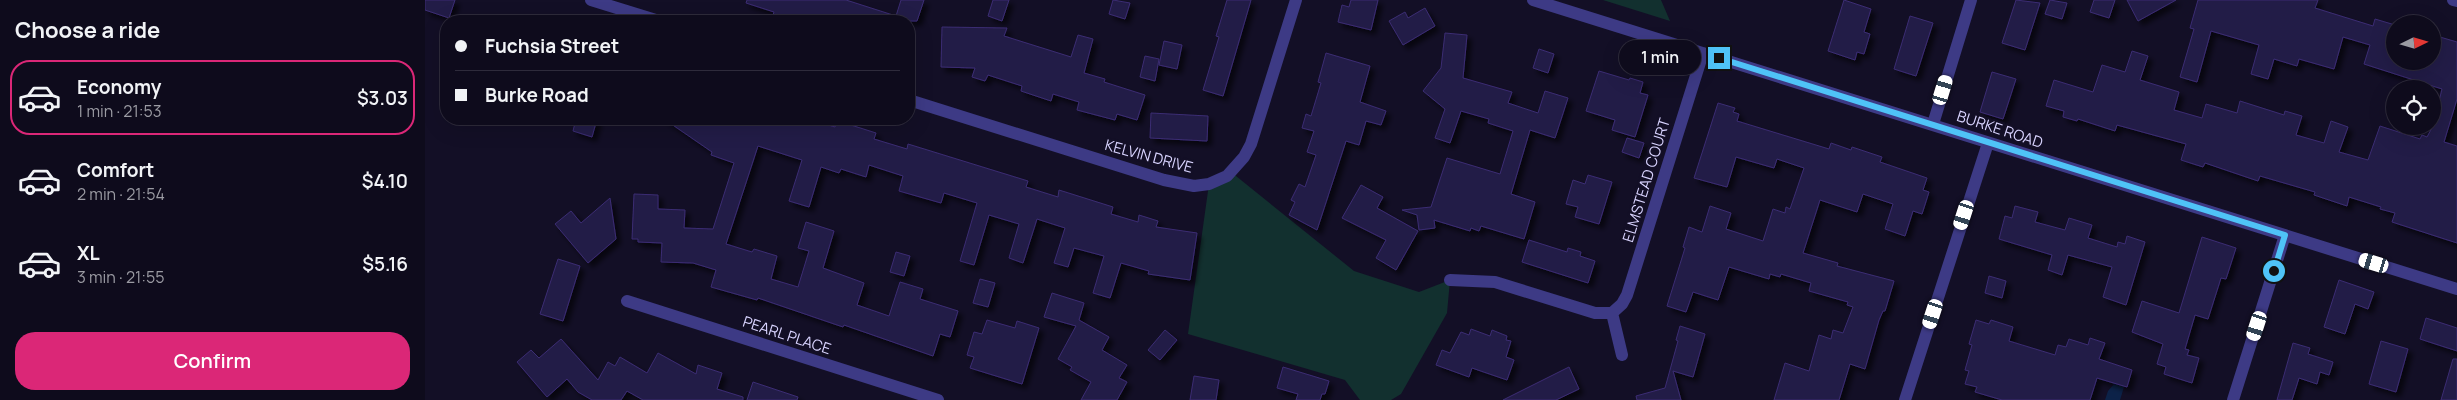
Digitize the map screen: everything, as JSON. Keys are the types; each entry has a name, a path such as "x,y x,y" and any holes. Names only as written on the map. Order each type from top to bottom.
{"street":[{"path":"591,0 640,15"},
{"name":"KELVIN DRIVE","path":"915,102 1164,180 1194,186 1209,184 1220,180 1235,168 1251,144 1296,0"},
{"name":"BURKE ROAD","path":"1533,0 2457,289"},
{"path":"1933,124 1971,0"},
{"path":"2453,0 2457,1"},
{"name":"ELMSTEAD COURT","path":"1612,312 1622,304 1627,295 1703,53"},
{"path":"1905,400 1988,143"},
{"path":"2233,400 2285,235"},
{"path":"1450,280 1495,282 1595,313 1612,312 1622,355"},
{"name":"PEARL PLACE","path":"627,301 938,400"}],"green space":[{"path":"1603,0 1661,0 1670,21"},
{"path":"1231,172 1354,271 1419,292 1450,280 1447,313 1401,394 1391,400 1360,400 1345,380 1188,334 1209,184"}],"water":[{"path":"2114,384 2124,387 2120,400 2105,400 2108,391"}],"building":[{"path":"425,0 455,0 450,15 440,15 425,10"},
{"path":"747,0 846,0 893,15 773,15 774,12 746,3"},
{"path":"901,0 924,0 917,21 915,21 915,15 896,15"},
{"path":"993,0 1009,0 1002,21 988,16"},
{"path":"1113,0 1130,3 1125,19 1109,14"},
{"path":"1227,0 1251,0 1223,96 1203,90 1219,37 1216,36"},
{"path":"1351,0 1378,0 1371,30 1338,22 1342,5 1349,7"},
{"path":"1844,0 1871,9 1864,32 1870,34 1864,54 1857,52 1855,60 1828,51"},
{"path":"2016,0 2040,3 2025,50 2002,43"},
{"path":"2050,0 2067,3 2062,19 2045,14"},
{"path":"2094,0 2115,0 2109,18 2090,12"},
{"path":"2127,0 2176,0 2138,21"},
{"path":"2198,0 2318,0 2315,8 2373,26 2375,19 2386,22 2386,70 2441,70 2441,37 2457,42 2457,99 2444,142 2457,146 2457,243 2392,222 2395,213 2380,209 2381,207 2349,197 2347,206 2314,195 2315,192 2260,176 2258,181 2205,163 2203,167 2181,160 2186,144 2117,125 2115,131 2078,119 2077,121 2063,117 2064,111 2046,106 2054,80 2093,92 2102,65 2125,72 2132,51 2148,56 2140,80 2179,92 2174,110 2202,118 2206,104 2237,113 2240,101 2284,115 2285,111 2302,116 2296,135 2324,143 2331,121 2348,127 2339,152 2368,160 2380,126 2386,128 2386,135 2408,135 2420,139 2422,135 2427,137 2428,135 2441,135 2441,80 2414,80 2364,64 2370,45 2343,37 2334,69 2299,59 2297,66 2274,59 2268,79 2251,74 2259,45 2211,31 2197,82 2180,77 2194,29 2190,28"},
{"path":"1425,8 1435,26 1403,45 1389,21 1405,12 1408,18"},
{"path":"1910,16 1933,23 1916,76 1894,69"},
{"path":"942,27 1007,28 1004,36 1071,57 1078,35 1093,39 1084,73 1105,79 1104,82 1145,95 1137,120 1117,114 1115,120 1077,110 1079,102 1053,94 1051,101 1021,91 1022,86 988,75 985,81 972,77 975,68 941,67"},
{"path":"1445,33 1467,35 1463,78 1512,92 1508,103 1538,113 1545,91 1568,98 1555,138 1530,130 1511,194 1535,202 1524,239 1481,226 1479,231 1471,228 1470,231 1434,220 1435,228 1419,230 1417,215 1402,210 1431,207 1447,158 1500,174 1513,131 1488,123 1489,119 1461,111 1450,143 1435,138 1445,109 1423,91 1441,68"},
{"path":"1164,41 1182,45 1177,69 1159,65"},
{"path":"1539,49 1554,54 1548,73 1533,68"},
{"path":"1326,53 1370,66 1360,102 1386,111 1381,125 1366,121 1359,145 1346,141 1317,230 1289,215 1295,202 1291,200 1299,184 1305,187 1316,155 1307,152 1314,131 1302,128 1306,114 1311,116 1321,83 1318,82"},
{"path":"1145,56 1159,59 1155,81 1140,77"},
{"path":"1599,71 1643,82 1640,93 1648,95 1635,137 1612,130 1615,120 1586,111"},
{"path":"1992,72 2016,79 2003,119 1980,112"},
{"path":"1718,103 1735,108 1733,112 1739,114 1737,121 1829,149 1831,143 1851,150 1852,147 1882,157 1880,162 1927,178 1923,190 1929,192 1922,214 1913,211 1905,236 1885,229 1893,204 1863,194 1857,212 1820,200 1803,253 1838,263 1837,266 1894,281 1885,311 1883,311 1879,320 1865,369 1850,364 1839,400 1774,400 1785,363 1809,371 1819,335 1831,339 1833,330 1843,333 1853,307 1847,305 1848,302 1809,291 1811,283 1781,274 1780,277 1770,274 1769,279 1729,267 1718,300 1693,292 1686,312 1667,306 1685,248 1683,247 1689,227 1702,232 1710,206 1731,213 1726,229 1763,241 1773,209 1785,213 1786,207 1790,209 1804,168 1777,159 1774,168 1736,157 1727,187 1694,178"},
{"path":"1151,113 1208,116 1207,141 1150,138"},
{"path":"574,125 595,125 592,137 573,131"},
{"path":"673,125 828,125 835,127 836,125 851,125 876,133 874,139 907,149 908,144 1028,181 1026,187 1058,197 1059,190 1113,207 1111,214 1138,222 1139,215 1158,221 1156,227 1197,233 1190,280 1148,274 1149,271 1121,263 1110,298 1093,293 1104,256 1074,248 1068,267 1054,263 1065,228 1037,219 1023,263 1009,258 1019,224 989,215 974,265 960,261 977,203 944,193 941,203 899,191 903,176 869,165 866,177 841,169 839,173 821,167 809,207 789,201 802,160 758,146 726,244 752,252 754,249 777,256 771,279 798,287 809,251 798,248 806,222 834,231 823,268 864,283 857,305 889,316 900,282 923,289 920,299 958,311 950,337 940,334 933,356 758,298 757,300 711,287 716,270 693,263 661,262 662,243 638,242 638,239 632,239 634,194 658,195 658,209 685,210 684,228 713,229 734,163 711,155 712,152"},
{"path":"1627,138 1644,143 1639,158 1622,152"},
{"path":"1588,175 1612,182 1599,224 1575,217 1578,207 1566,204 1573,180 1585,184"},
{"path":"1361,185 1383,197 1377,208 1418,231 1396,270 1376,258 1386,240 1342,218"},
{"path":"610,198 616,239 588,263 555,224 571,211 581,223"},
{"path":"2015,206 2038,212 2035,222 2065,230 2069,218 2092,225 2088,238 2117,247 2118,242 2125,244 2127,236 2145,242 2126,305 2103,297 2112,267 2068,255 2062,275 2048,270 2052,255 1999,239 2005,216 2012,218"},
{"path":"2202,237 2236,248 2226,279 2221,278 2208,319 2195,315 2185,349 2189,350 2187,355 2199,358 2192,383 2164,374 2166,367 2157,364 2163,344 2132,332 2142,301 2179,313"},
{"path":"1529,240 1567,252 1568,248 1581,252 1580,256 1595,261 1588,283 1522,262"},
{"path":"896,252 910,256 904,276 890,272"},
{"path":"558,259 580,266 563,321 540,314"},
{"path":"1989,276 2006,281 2002,298 1985,293"},
{"path":"980,279 995,283 988,307 973,303"},
{"path":"2339,280 2374,292 2368,309 2355,304 2345,334 2324,327"},
{"path":"1052,293 1084,303 1079,320 1109,337 1102,350 1127,365 1119,378 1127,382 1117,400 1081,400 1091,382 1070,370 1072,367 1058,359 1076,326 1044,317"},
{"path":"2426,318 2457,328 2457,351 2420,339"},
{"path":"987,320 1015,328 1017,321 1039,328 1022,384 970,368 974,357 967,355 974,332 982,334"},
{"path":"1976,320 1989,324 1991,320 2013,327 2009,341 2055,355 2058,345 2066,347 2069,339 2088,345 2090,338 2105,343 2099,359 2132,370 2127,387 2097,378 2090,400 2002,400 1975,392 1977,387 1965,384 1969,371 1965,370 1972,345 1969,344"},
{"path":"1680,326 1705,334 1693,377 1673,371 1681,400 1637,400 1636,396 1665,388 1678,341 1676,340"},
{"path":"1471,329 1490,336 1492,330 1507,336 1506,340 1511,341 1506,357 1514,360 1507,380 1472,368 1469,377 1436,365 1442,350 1450,353 1461,332 1469,335"},
{"path":"1165,330 1177,340 1160,360 1148,350"},
{"path":"561,339 598,380 608,362 615,366 620,357 647,373 658,353 696,374 698,365 722,373 717,389 743,397 743,400 643,400 627,391 621,400 592,400 578,392 567,379 547,397 517,362 531,350 539,358"},
{"path":"2381,341 2408,349 2396,392 2369,384"},
{"path":"2293,343 2310,348 2308,354 2333,362 2329,375 2320,372 2317,384 2299,378 2292,400 2277,400"},
{"path":"2453,359 2457,359 2457,400 2441,400"},
{"path":"1283,367 1329,381 1325,394 1322,394 1320,400 1296,400 1298,394 1277,388"},
{"path":"1569,367 1579,389 1556,400 1503,400"},
{"path":"1194,376 1219,380 1216,400 1190,400"},
{"path":"753,382 798,397 797,400 747,400"}],"route":[{"path":"1719,58 2285,235 2274,271"}]}
